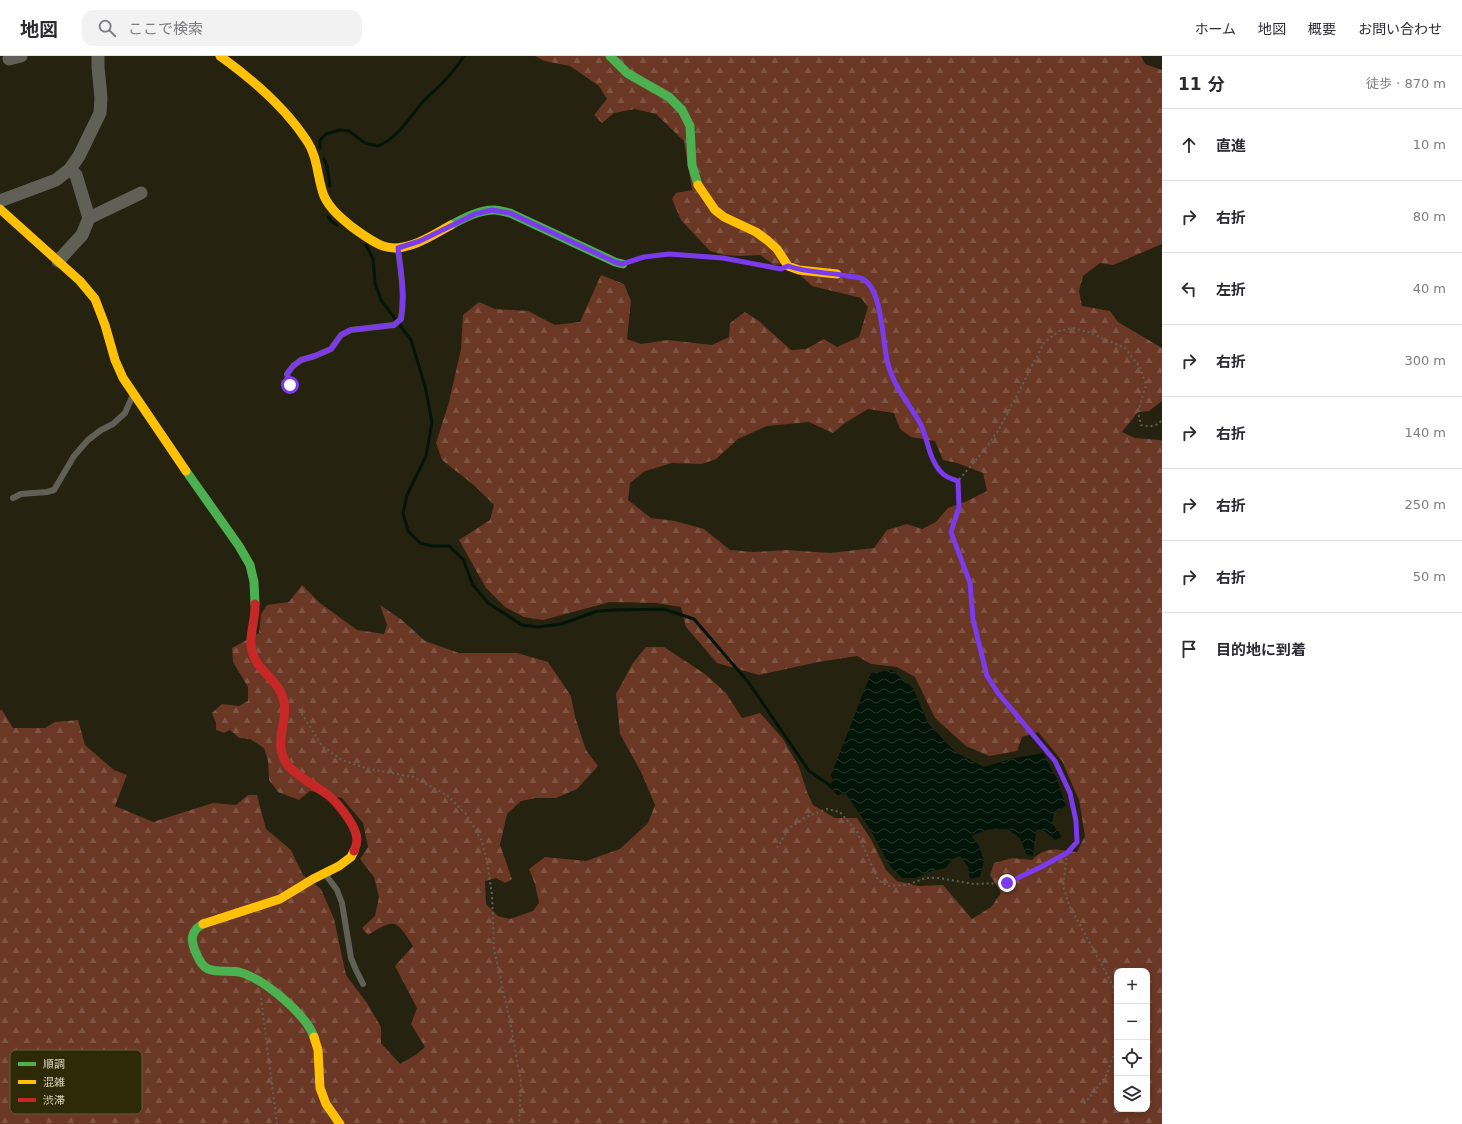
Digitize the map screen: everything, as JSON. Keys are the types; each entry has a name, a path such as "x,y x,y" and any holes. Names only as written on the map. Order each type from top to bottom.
{"street":[{"path":"0,202 56,180 70,169 79,156 100,113 101,98 98,56"},
{"path":"220,56 255,84 272,100 308,142 317,162 326,200 331,208 342,219 370,239 385,247 398,248 420,241 475,214 492,210 510,213 622,264"},
{"path":"610,56 627,73 645,84 664,92 676,102 688,121 692,138 692,166 694,177 710,205 718,214 765,237 782,255 788,266 799,270 836,274"},
{"path":"58,261 82,235 89,218 76,175 70,169"},
{"path":"89,218 141,193"},
{"path":"0,209 80,281 95,299 105,325 115,360 123,378 250,565 254,582 255,607 251,634 252,654 258,665 282,691 285,704 280,745 285,762 297,774 329,796 343,812 356,832 357,845 351,857 339,866 280,899 207,922 196,928 192,936 193,946 204,966 208,969 239,972 254,978 272,990 305,1021 314,1035 318,1050 320,1088 326,1104 340,1124"}],"lane":[{"path":"290,385 287,374 293,366 301,360 331,349 341,335 350,330 394,325 401,319 403,310 402,285 398,248"},
{"path":"13,498 21,494 54,490 74,456 88,440 101,430 113,424 125,413 133,394"},
{"path":"325,874 337,890 342,903 351,958 363,984"}],"path":[{"path":"622,264 644,257 669,254 723,258 781,269 788,266"},
{"path":"836,274 862,278 873,289 884,334 888,364 899,392 920,424 933,459 940,471 950,479 958,481"},
{"path":"777,848 789,828 808,816 826,809 840,812 857,832 878,880 888,886 906,885 926,878 939,878 974,884 1007,883 1067,853 1077,842 1076,821 1070,793 1055,761 998,693 987,676 973,619 970,583 951,532 959,507 958,481 986,448 1001,426 1044,343 1059,331 1073,328 1088,332 1125,348 1140,367 1146,385 1138,412 1141,425 1150,427 1162,420"},
{"path":"296,704 322,746 342,760 365,768 413,777 447,795 466,814 482,841 488,867 492,896 494,950 510,1021 521,1082 519,1124"},
{"path":"1067,853 1063,886 1070,907 1114,989"},
{"path":"254,978 261,1000 277,1124"},
{"path":"1084,1104 1106,1076 1114,1054"}],"green space":[{"path":"535,56 1141,56 1145,64 1162,70 1162,244 1113,265 1100,263 1083,276 1079,291 1082,306 1110,311 1118,322 1162,348 1162,401 1149,411 1138,412 1122,432 1135,438 1162,441 1162,1124 0,1124 0,710 2,710 13,728 45,728 55,722 78,720 85,745 114,770 127,775 115,806 153,822 213,803 236,805 248,795 257,795 266,829 291,850 303,875 321,889 334,919 346,975 367,1003 381,1027 381,1043 400,1064 417,1054 425,1047 411,1024 417,1008 395,966 413,946 403,930 394,924 384,926 368,935 362,928 375,916 379,897 374,877 360,859 368,847 363,823 342,798 310,791 299,800 278,792 269,780 268,761 264,748 250,739 239,738 230,730 224,733 216,730 216,723 212,713 222,704 239,706 248,701 248,687 233,662 232,648 259,633 261,614 267,605 289,602 302,585 320,603 357,630 384,634 387,625 380,605 402,620 425,641 459,653 517,653 548,662 571,696 575,717 586,750 598,766 577,789 556,798 536,798 521,801 507,814 500,845 512,879 505,883 496,878 485,881 486,904 498,916 510,919 533,911 539,903 535,884 529,869 545,857 586,861 620,849 648,823 655,805 641,772 620,734 616,694 633,663 646,647 664,647 705,674 726,693 742,718 760,713 783,739 799,767 813,805 835,818 857,818 872,841 886,870 897,881 919,886 943,885 972,919 991,907 1001,893 990,875 994,863 1012,858 1032,860 1037,855 1048,850 1077,852 1085,836 1079,800 1062,761 1038,732 1022,737 1017,751 989,756 966,746 935,718 915,677 897,667 871,664 857,656 818,662 759,675 717,663 686,627 681,607 656,603 610,602 543,620 524,617 505,607 486,588 459,540 490,520 494,505 475,486 442,460 436,443 449,402 461,349 463,315 479,302 495,309 528,311 555,325 580,322 601,275 624,284 631,301 627,339 641,344 668,340 712,345 729,337 730,323 745,312 759,321 791,350 806,349 824,339 837,347 859,337 868,307 861,298 812,286 801,276 795,263 774,265 760,255 724,255 710,251 681,220 672,199 676,193 692,190 684,141 656,114 635,109 614,113 602,123 594,115 607,99 599,86 570,66 544,61","holes":["868,409 894,413 900,429 911,437 935,441 943,460 957,463 983,473 987,491 948,508 936,522 922,529 907,524 887,530 874,548 830,553 787,550 754,552 730,550 704,529 675,521 651,518 628,500 630,483 645,471 672,463 702,464 716,459 738,439 767,426 809,422 833,433 845,423"]}],"water":[{"path":"892,670 913,688 928,723 955,752 984,767 1014,758 1043,753 1057,779 1066,806 1054,813 1052,823 1062,837 1055,840 1042,829 1036,830 1033,856 1026,854 1020,838 1007,829 987,830 971,836 979,845 984,861 980,877 970,879 968,867 960,856 952,859 946,868 932,871 915,878 902,878 890,866 870,829 846,794 837,795 828,786 833,781 831,775 871,673"}],"waterway":[{"path":"320,148 320,140 326,134 339,130 349,131 365,143 378,146 385,142 402,128 423,102 450,75 464,56"},
{"path":"324,159 327,166 330,186"},
{"path":"328,217 337,225"},
{"path":"366,245 373,259 375,283 381,300 411,340 425,386 432,422 426,456 407,495 403,513 408,531 420,543 432,546 449,546 463,559 473,585 488,603 522,625 538,627 561,624 598,611 617,610 663,609 694,619 749,683 809,771 831,786"}],"traffic: fast":[{"path":"610,56 627,73 669,97 682,110 690,126 692,165 698,185"},
{"path":"451,225 466,217 483,211 502,211 510,213 615,262 623,264"},
{"path":"186,471 239,546 250,565 254,582 255,604"},
{"path":"203,924 198,927 192,939 196,954 202,964 208,969 216,971 239,972 260,981 293,1008 302,1018 314,1037"}],"traffic: slow":[{"path":"220,56 267,94 289,117 311,147 326,201 336,213 367,238 383,246 401,248 410,246 451,225"},
{"path":"698,185 715,210 724,217 756,232 767,240 777,249 788,266 799,270 837,274"},
{"path":"0,209 80,281 95,299 105,325 115,360 123,378 186,471"},
{"path":"203,924 280,899 313,879 339,866 351,857 354,851"},
{"path":"314,1037 318,1050 320,1088 326,1104 340,1124"}],"traffic: jam":[{"path":"255,604 251,649 256,662 274,682 282,694 285,709 281,739 282,754 288,766 293,771 328,795 343,812 357,836 354,851"}],"route":[{"path":"290,385 287,374 293,366 301,360 331,349 341,335 350,330 394,325 401,319 403,310 402,285 398,248 420,241 475,214 492,210 510,213 544,230 622,264 644,257 669,254 723,258 781,269 788,266 799,270 862,278 873,289 884,334 888,364 899,392 920,424 933,459 940,471 950,479 958,481 959,507 951,532 970,583 973,619 987,676 998,693 1055,761 1070,793 1076,821 1077,842 1067,853 1007,883"}]}
